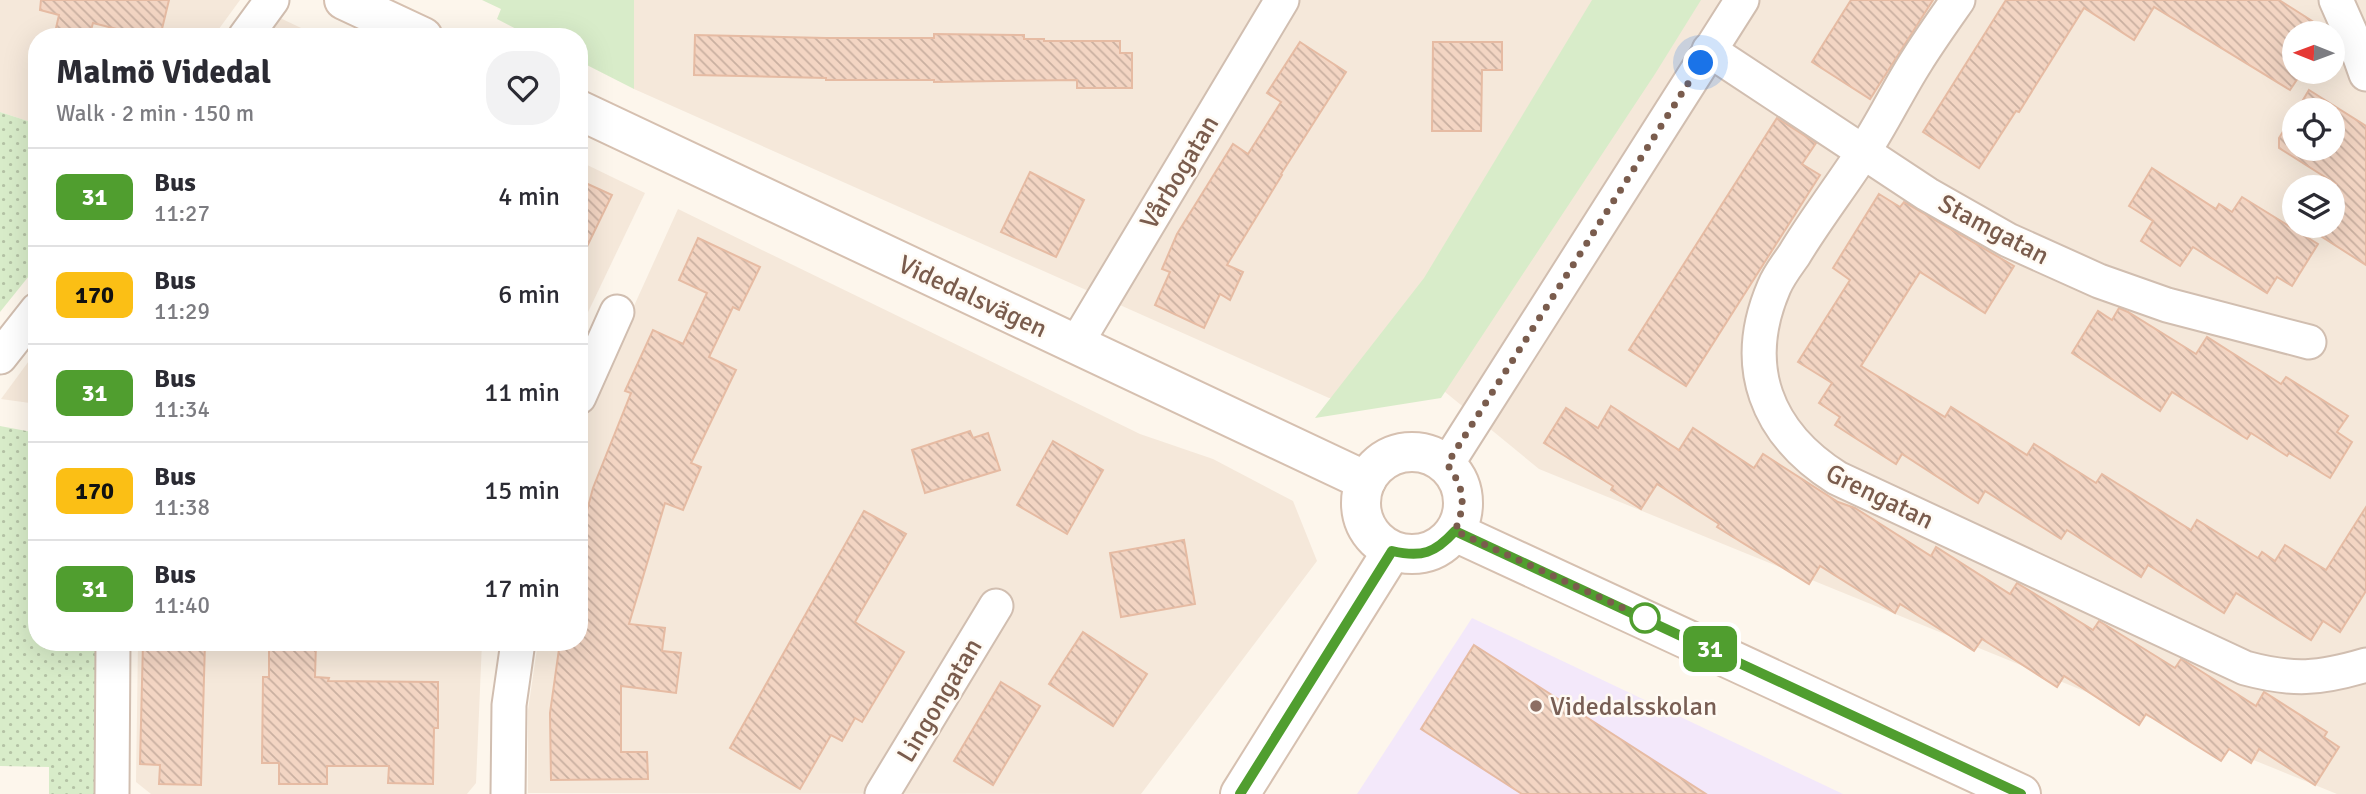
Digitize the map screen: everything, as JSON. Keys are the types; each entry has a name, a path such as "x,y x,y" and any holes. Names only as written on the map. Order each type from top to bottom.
{"street":[{"path":"252,28 272,0"},
{"path":"344,0 403,28"},
{"name":"Vårbogatan","path":"1076,344 1282,0"},
{"path":"1447,464 1742,0"},
{"name":"Grengatan","path":"1958,0 1916,62 1864,151 1775,284 1764,315 1760,371 1766,398 1777,421 1794,445 1814,463 1837,478 2245,668 2276,676 2307,678 2366,665"},
{"path":"2336,0 2366,74"},
{"name":"Stamgatan","path":"1709,50 1927,194 2008,240 2099,281 2167,305 2309,342"},
{"name":"Videdalsvägen","path":"588,114 1366,481"},
{"path":"588,377 617,312"},
{"path":"0,356 28,321"},
{"path":"1405,453 1421,453 1447,464 1462,491 1463,512 1455,531 1443,545 1428,553 1410,555 1392,551 1379,542 1368,529 1362,514 1366,481 1375,468 1389,458 1405,453"},
{"path":"1455,531 2021,794"},
{"path":"1240,794 1392,551"},
{"name":"Lingongatan","path":"881,794 996,606"},
{"path":"112,794 113,651"},
{"path":"508,794 509,705 516,651"}],"shaded area":[{"path":"0,0 240,0 220,28 28,28 28,121 0,112"},
{"path":"634,0 2366,0 2366,794 2337,794 1539,469 1439,387 1329,398 634,89"},
{"path":"278,17 301,28 270,28"},
{"path":"588,165 645,193 588,312"},
{"path":"678,209 1140,434 1213,459 1293,501 1317,561 1141,794 528,793 528,710 537,651 588,651 588,407"},
{"path":"28,362 28,403 1,399"},
{"name":"Videdalsskolan","path":"1472,618 1843,794 1357,794"},
{"path":"138,651 482,651 476,783 467,794 151,794 136,782"}],"green space":[{"path":"482,0 634,0 634,89 588,66 588,28 514,28 497,19 501,9"},
{"path":"1592,0 1701,0 1441,398 1315,418 1424,278"},
{"path":"0,112 28,121 28,277 0,312"},
{"path":"0,426 28,431 28,651 113,651 112,794 49,794 49,767 0,766"}],"building":[{"path":"41,0 169,0 162,28 113,28 93,23 92,28 56,28 59,15 40,10"},
{"path":"1851,0 1933,0 1870,99 1812,62"},
{"path":"2006,0 2279,0 2312,21 2282,21 2282,84 2294,84 2290,90 2154,7 2134,40 2084,8 2019,112 2016,111 1979,168 1923,132"},
{"path":"934,34 1024,35 1024,39 1044,41 1120,41 1120,53 1132,53 1132,88 1077,88 1077,80 934,82 694,75 695,35 934,38"},
{"path":"1300,42 1346,72 1227,265 1243,272 1230,300 1220,294 1204,328 1155,305 1170,272 1162,269 1177,234 1233,144 1248,154 1281,102 1267,93"},
{"path":"1433,42 1502,42 1502,70 1482,70 1481,131 1432,131"},
{"path":"2309,90 2322,98 2304,98"},
{"path":"2345,113 2366,126 2366,265 2324,238 2345,238 2345,175 2322,175 2300,161 2345,161"},
{"path":"1777,118 1816,143 1802,164 1820,175 1686,386 1629,350"},
{"path":"2282,133 2282,150 2279,148"},
{"path":"2152,168 2216,209 2219,204 2232,212 2242,197 2282,222 2282,238 2308,238 2318,244 2292,286 2277,277 2267,293 2193,247 2180,266 2141,241 2153,221 2129,206"},
{"path":"1030,172 1084,200 1056,257 1001,232"},
{"path":"588,184 612,195 588,244"},
{"path":"1879,194 1900,207 1904,202 2014,266 1985,313 1920,272 1861,366 1945,417 1951,407 2027,455 2034,444 2096,483 2102,474 2191,530 2197,520 2258,558 2262,552 2275,561 2285,545 2326,570 2366,507 2366,591 2340,632 2323,621 2311,640 2236,593 2224,613 2148,565 2141,577 2067,530 2061,539 1985,491 1978,503 1902,454 1896,464 1835,425 1840,417 1819,403 1832,383 1798,362 1850,280 1833,268"},
{"path":"698,238 760,267 739,310 733,307 709,357 736,370 691,463 701,467 683,510 665,503 629,624 665,628 662,651 681,653 676,693 621,686 621,752 647,752 648,779 551,780 550,713 559,651 588,651 588,507 631,393 625,391 653,330 683,344 707,293 679,280"},
{"path":"2119,308 2196,354 2207,337 2281,384 2286,377 2348,416 2337,432 2352,442 2330,478 2289,453 2287,456 2251,433 2247,439 2172,392 2160,411 2072,353 2098,311 2112,320"},
{"path":"1611,406 1679,450 1693,428 1754,468 1763,454 1838,502 1855,508 1931,556 1936,547 2010,594 2017,583 2093,630 2099,621 2175,668 2181,659 2185,661 2256,706 2264,692 2327,732 2324,737 2339,747 2315,785 2259,749 2251,763 2229,749 2221,761 2146,714 2139,725 2064,676 2057,687 1982,639 1974,651 1900,604 1895,613 1820,566 1809,584 1717,527 1719,524 1657,484 1641,509 1611,490 1613,486 1544,443 1566,408 1598,428"},
{"path":"970,431 973,438 988,433 1000,470 925,493 912,450"},
{"path":"1053,441 1103,470 1067,534 1017,505"},
{"path":"864,511 906,534 855,622 904,652 862,722 855,718 842,741 831,735 800,789 730,748"},
{"path":"1184,540 1195,604 1121,617 1110,553"},
{"path":"1083,632 1147,674 1113,726 1049,684"},
{"path":"1474,645 1706,794 1522,794 1421,729"},
{"path":"143,651 205,651 201,785 159,784 160,765 140,764"},
{"path":"269,651 316,651 315,677 329,678 328,681 438,682 438,728 434,728 433,784 388,783 389,766 327,766 327,784 279,784 279,763 262,763 263,677 269,677"},
{"path":"1001,682 1040,706 993,785 954,761"}],"bus line":[{"name":"31","path":"1240,794 1392,551 1410,555 1428,553 1443,545 1455,531 2021,794"}],"place":[{"name":"Videdalsskolan","path":"1536,706"}],"route":[{"path":"1645,618 1455,531 1463,512 1462,491 1447,464 1701,63"}]}
